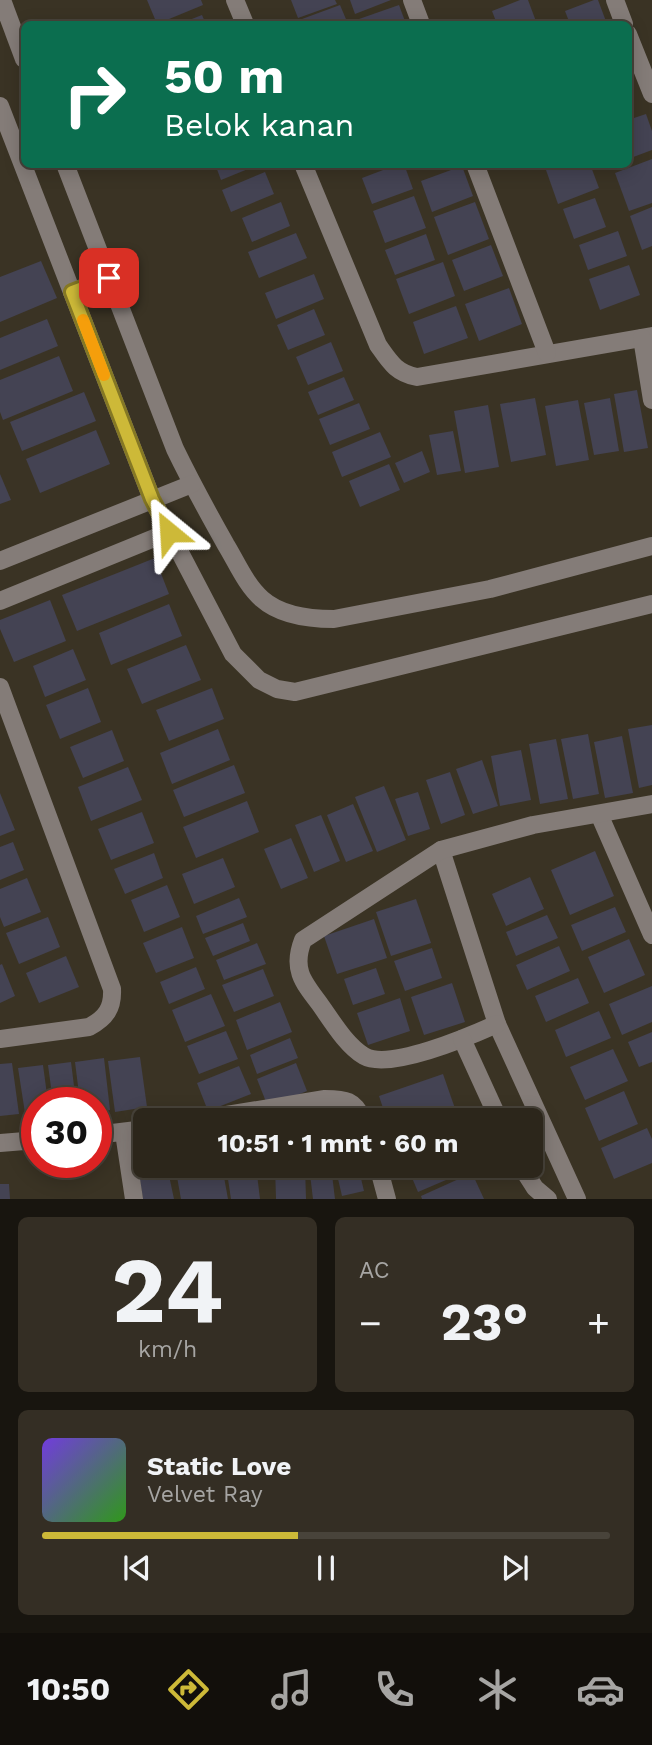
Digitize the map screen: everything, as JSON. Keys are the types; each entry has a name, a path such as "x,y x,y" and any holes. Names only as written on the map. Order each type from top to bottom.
{"street":[{"path":"2,0 21,51"},
{"path":"235,0 244,21"},
{"path":"412,0 420,21"},
{"path":"615,0 623,21"},
{"path":"632,44 652,94"},
{"path":"0,106 21,160"},
{"path":"24,168 152,499 233,654 259,680 276,689 295,692 652,604"},
{"path":"67,168 175,449 245,579 263,600 286,613 312,619 334,619 490,589 652,546"},
{"path":"305,168 378,345 390,363 404,374 417,377 647,337 652,400"},
{"path":"477,168 547,353"},
{"path":"72,292 109,278"},
{"path":"0,561 192,484"},
{"path":"0,601 169,532"},
{"path":"0,687 112,989 113,1002 100,1021 89,1027 0,1039"},
{"path":"497,1024 462,1039 389,1060 375,1060 365,1056 343,1035 306,985 298,969 297,955 303,940 441,850 533,825 652,804"},
{"path":"599,814 652,935"},
{"path":"441,850 497,1024 577,1199"},
{"path":"462,1039 494,1108"},
{"path":"270,1108 325,1099 344,1099 357,1108"},
{"path":"112,1134 133,1131"},
{"path":"124,1133 134,1199"},
{"path":"0,1143 21,1141"},
{"path":"382,1178 387,1199"},
{"path":"529,1178 535,1188 548,1199"}],"building":[{"path":"147,0 201,0 203,5 164,21 156,21"},
{"path":"291,0 335,0 337,4 298,18"},
{"path":"350,0 391,0 355,14"},
{"path":"520,0 528,0 536,21 496,21 492,11"},
{"path":"598,0 606,21 569,21 565,11"},
{"path":"340,5 347,21 303,21 302,19"},
{"path":"399,5 405,21 360,21 359,19"},
{"path":"202,15 205,21 187,21"},
{"path":"646,114 652,131 652,150 632,158 632,119"},
{"path":"652,159 652,203 629,211 615,173"},
{"path":"216,168 251,168 221,180"},
{"path":"388,168 405,168 413,189 372,204 362,178"},
{"path":"463,168 473,196 432,212 421,181"},
{"path":"592,168 599,188 558,204 546,170"},
{"path":"265,172 274,194 231,212 222,190"},
{"path":"414,196 426,228 385,243 373,211"},
{"path":"595,198 606,227 574,239 563,209"},
{"path":"281,202 290,226 252,242 242,218"},
{"path":"475,202 489,239 448,255 434,217"},
{"path":"652,207 652,246 642,250 630,216"},
{"path":"618,231 627,256 588,270 579,245"},
{"path":"296,233 307,258 259,278 248,252"},
{"path":"426,234 435,260 395,275 385,250"},
{"path":"491,245 503,276 464,291 452,260"},
{"path":"41,261 57,298 0,322 0,277"},
{"path":"443,262 455,296 409,314 396,279"},
{"path":"629,265 640,295 600,310 589,279"},
{"path":"314,274 324,299 276,319 265,293"},
{"path":"509,288 522,324 479,341 465,304"},
{"path":"456,306 468,338 424,354 413,322"},
{"path":"314,309 325,335 288,350 277,325"},
{"path":"47,319 58,346 0,370 0,338"},
{"path":"331,342 343,371 308,385 296,357"},
{"path":"59,356 73,391 3,420 0,412 0,380"},
{"path":"344,377 354,400 318,415 308,392"},
{"path":"637,390 648,448 624,452 614,394"},
{"path":"84,392 96,421 22,451 10,422"},
{"path":"535,398 546,455 511,462 500,404"},
{"path":"610,398 619,451 594,455 584,403"},
{"path":"578,400 589,460 556,466 545,406"},
{"path":"359,403 370,429 330,445 319,419"},
{"path":"488,405 499,467 465,473 454,411"},
{"path":"96,430 110,464 40,493 26,459"},
{"path":"453,431 461,471 437,475 429,435"},
{"path":"380,432 391,457 342,477 332,452"},
{"path":"422,451 430,472 404,483 395,463"},
{"path":"389,464 400,490 360,507 349,481"},
{"path":"0,474 11,500 0,504"},
{"path":"155,558 169,594 77,631 62,595"},
{"path":"50,600 66,641 14,662 0,629 0,620"},
{"path":"169,604 182,636 111,665 99,633"},
{"path":"186,645 201,680 142,704 127,669"},
{"path":"73,649 86,680 45,697 33,666"},
{"path":"88,688 101,722 60,739 46,705"},
{"path":"212,688 224,719 169,741 156,710"},
{"path":"652,725 652,785 639,788 628,729"},
{"path":"218,729 230,760 172,784 160,753"},
{"path":"112,730 124,761 83,778 70,747"},
{"path":"588,734 599,794 573,799 561,739"},
{"path":"622,736 633,793 605,798 594,742"},
{"path":"556,739 568,799 540,804 529,744"},
{"path":"521,750 531,800 500,806 491,756"},
{"path":"482,760 498,806 473,814 456,769"},
{"path":"234,765 245,793 184,817 173,790"},
{"path":"128,767 142,800 91,821 78,787"},
{"path":"450,772 465,815 441,824 426,780"},
{"path":"384,786 406,840 377,852 355,797"},
{"path":"418,792 430,829 408,836 395,799"},
{"path":"0,793 15,830 0,836"},
{"path":"247,801 259,832 196,858 183,827"},
{"path":"353,804 373,851 346,862 327,815"},
{"path":"142,812 154,843 111,860 98,829"},
{"path":"321,815 340,861 314,872 295,825"},
{"path":"291,838 308,878 281,889 264,849"},
{"path":"13,842 24,870 0,880 0,847"},
{"path":"595,851 614,896 570,915 551,870"},
{"path":"154,853 163,878 125,894 114,869"},
{"path":"223,858 235,887 194,904 182,874"},
{"path":"530,877 544,909 506,926 492,894"},
{"path":"27,878 41,912 4,927 0,917 0,889"},
{"path":"167,885 180,917 144,932 131,900"},
{"path":"239,898 247,917 203,934 196,916"},
{"path":"416,899 431,943 391,956 376,912"},
{"path":"615,907 626,932 582,951 571,925"},
{"path":"547,915 558,938 516,956 506,932"},
{"path":"48,917 60,947 19,964 6,933"},
{"path":"374,919 387,958 337,974 324,936"},
{"path":"243,923 250,941 213,956 205,938"},
{"path":"182,927 194,958 156,973 143,943"},
{"path":"629,939 645,975 604,993 588,957"},
{"path":"257,943 266,964 224,980 216,960"},
{"path":"559,946 570,971 527,990 516,965"},
{"path":"432,948 442,978 405,991 394,961"},
{"path":"66,956 79,987 39,1003 26,973"},
{"path":"2,964 15,996 0,1003 0,965"},
{"path":"196,967 205,989 169,1004 160,982"},
{"path":"376,968 385,994 353,1005 344,979"},
{"path":"263,969 274,996 234,1012 222,985"},
{"path":"578,978 589,1003 546,1022 535,996"},
{"path":"452,983 465,1022 424,1035 411,997"},
{"path":"652,986 652,1022 622,1035 609,1004"},
{"path":"211,994 225,1026 185,1042 172,1010"},
{"path":"400,998 410,1031 368,1045 357,1013"},
{"path":"280,1002 292,1032 247,1050 236,1020"},
{"path":"599,1011 611,1038 566,1057 555,1030"},
{"path":"226,1031 238,1059 199,1074 187,1046"},
{"path":"652,1032 652,1062 639,1067 628,1042"},
{"path":"290,1038 298,1058 257,1074 250,1055"},
{"path":"613,1049 628,1081 585,1100 570,1067"},
{"path":"140,1057 147,1107 115,1112 108,1061"},
{"path":"104,1058 107,1087 78,1087 75,1062"},
{"path":"71,1062 74,1087 51,1087 48,1065"},
{"path":"12,1063 19,1114 0,1116 0,1064"},
{"path":"296,1063 307,1091 268,1107 257,1079"},
{"path":"43,1065 46,1087 21,1087 18,1068"},
{"path":"239,1066 251,1094 216,1108 207,1108 197,1083"},
{"path":"443,1074 455,1108 383,1108 379,1096"},
{"path":"624,1091 638,1124 599,1141 585,1108"},
{"path":"647,1128 652,1139 652,1163 614,1179 601,1148"},
{"path":"140,1178 170,1178 174,1199 143,1199"},
{"path":"177,1178 224,1178 228,1199 181,1199"},
{"path":"228,1178 257,1178 260,1199 231,1199"},
{"path":"275,1178 305,1178 306,1199 276,1199"},
{"path":"310,1178 332,1178 335,1199 313,1199"},
{"path":"338,1178 361,1178 364,1191 342,1196"},
{"path":"412,1178 451,1178 418,1192"},
{"path":"461,1178 474,1178 484,1199 422,1199 421,1196"},
{"path":"0,1184 9,1184 10,1199 0,1199"}],"slow traffic":[{"path":"83,320 104,375"}],"route":[{"path":"109,278 72,292 152,499 169,532"}]}
